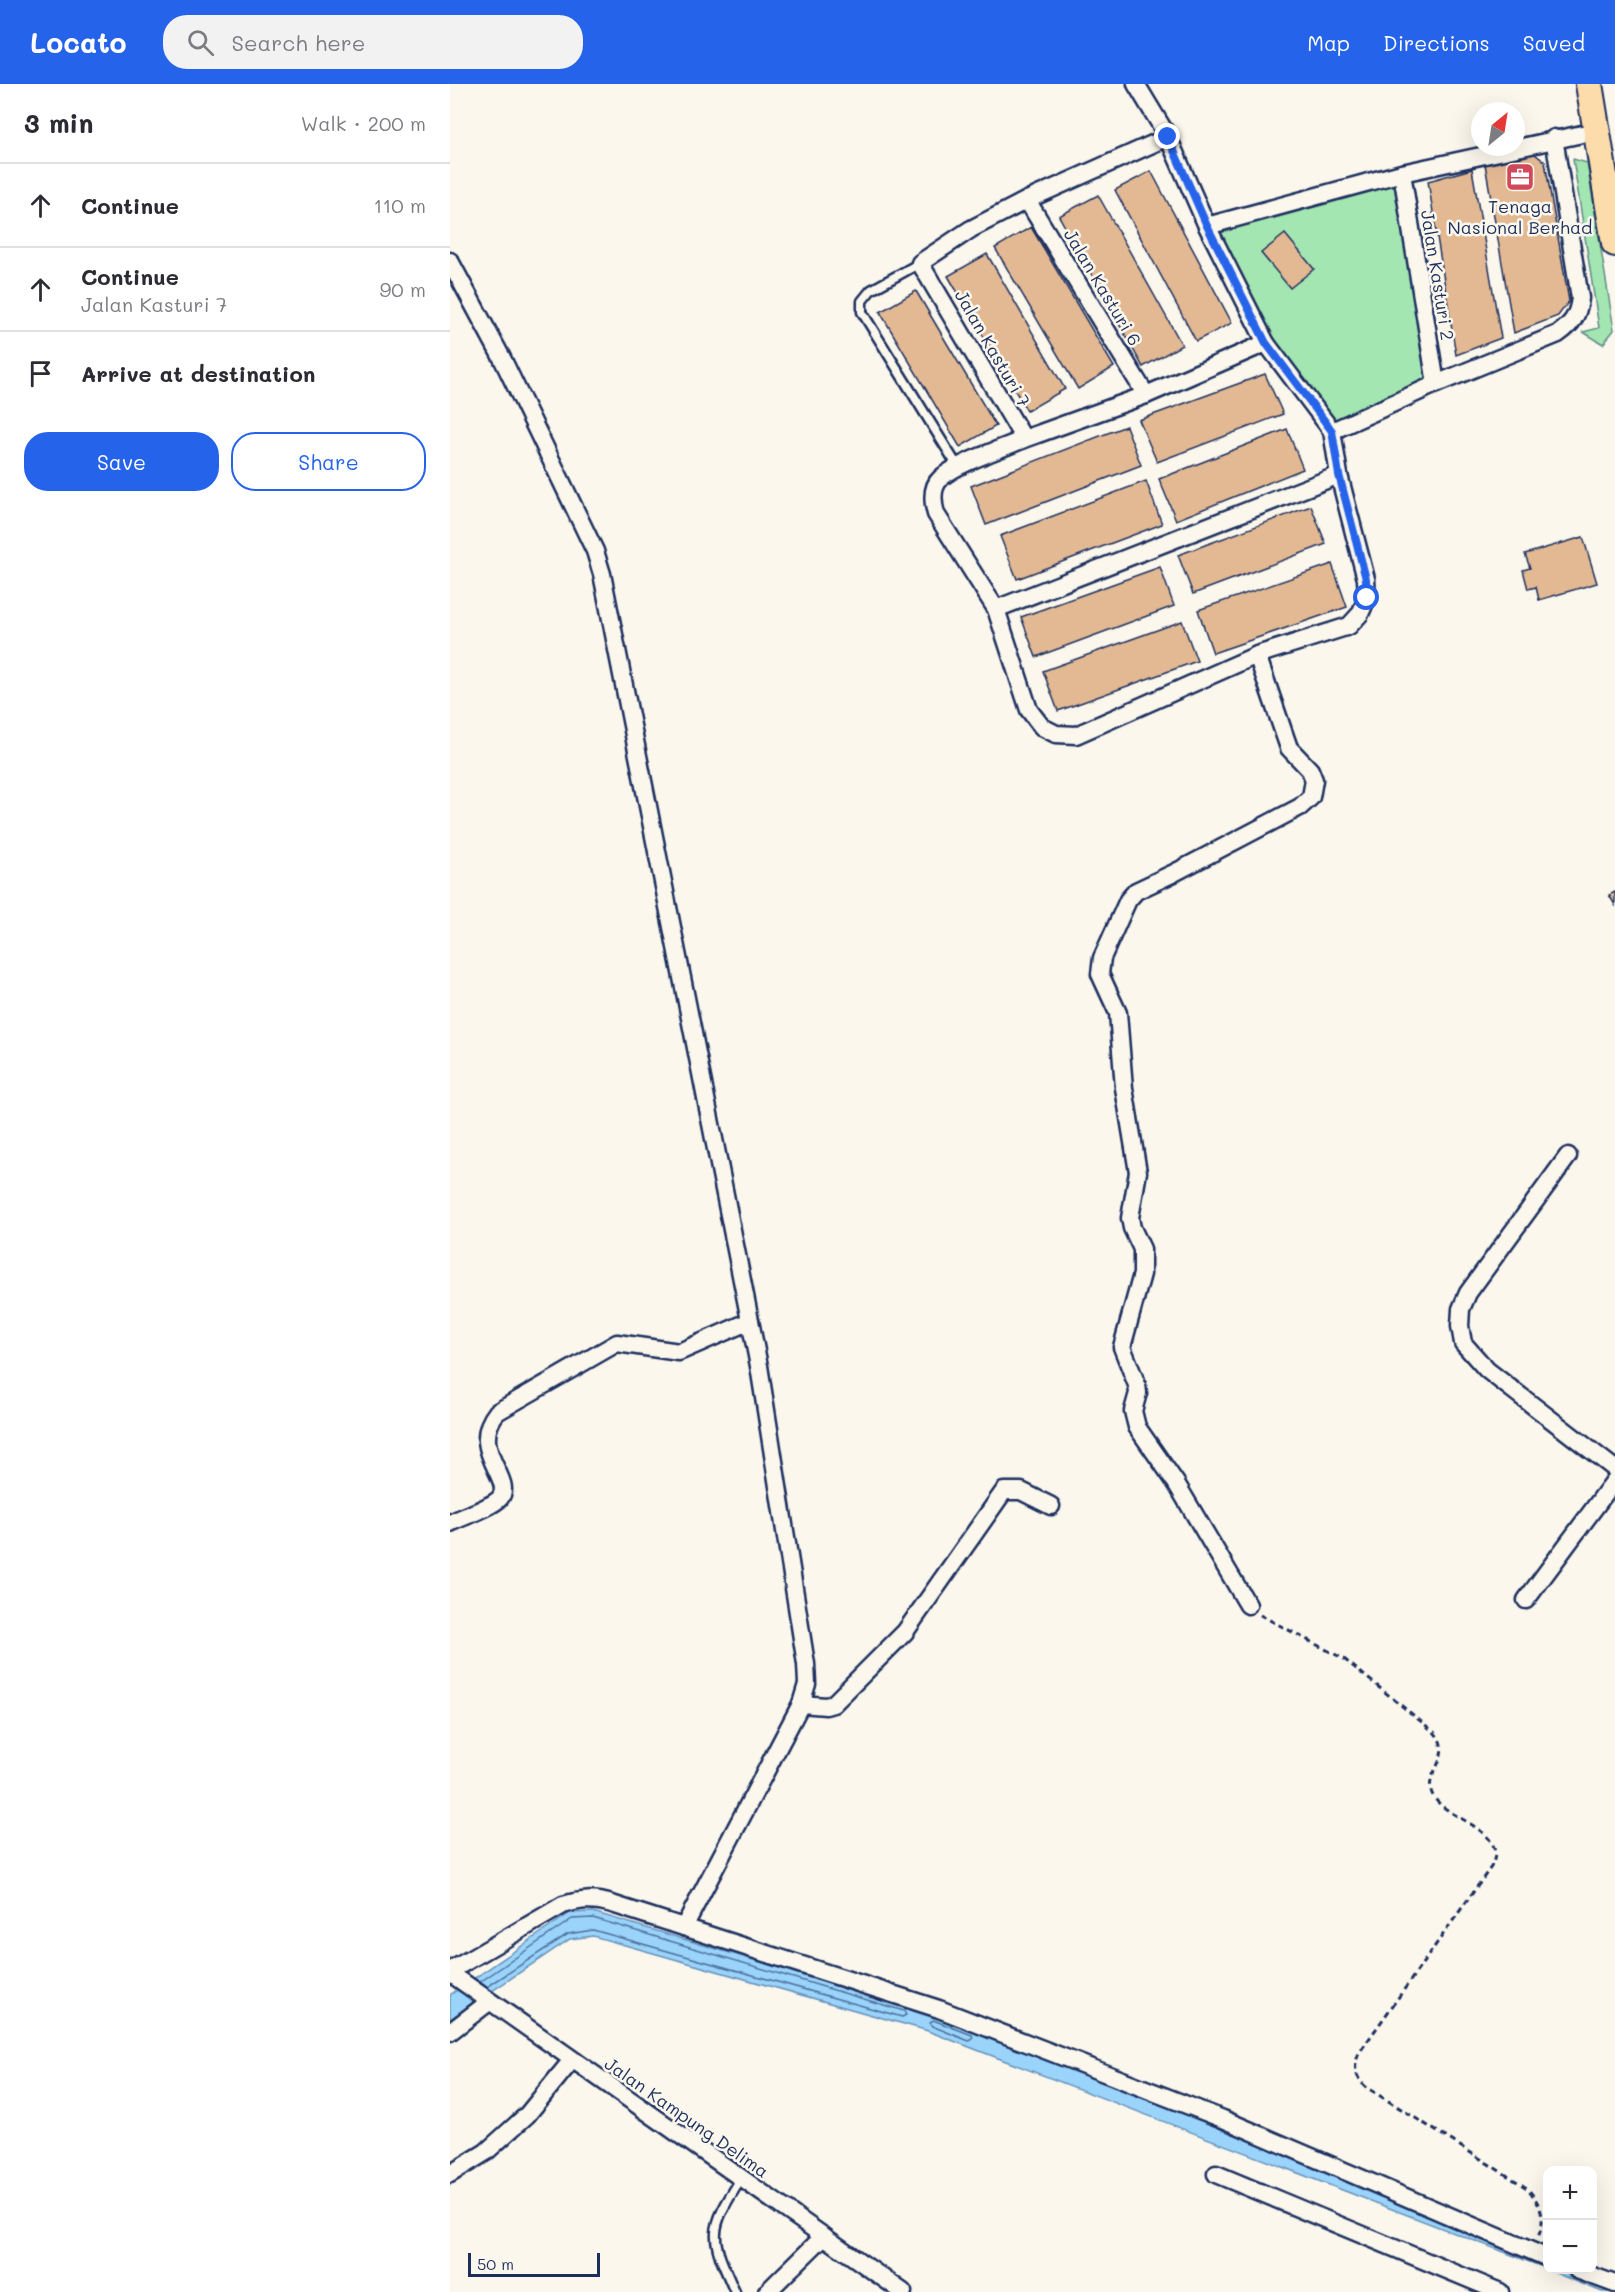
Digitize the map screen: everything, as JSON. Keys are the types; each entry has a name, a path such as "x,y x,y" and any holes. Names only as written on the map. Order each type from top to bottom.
{"main road":[{"path":"1589,84 1615,243"}],"street":[{"path":"1136,84 1168,137 1207,226 1266,343 1332,431 1339,475 1366,579 1367,598 1360,614 1349,626 1257,655 1076,735 1056,735 1042,727 1029,710 996,609 936,514 932,498 939,479 958,467 1024,439 1146,395 1266,343"},
{"path":"1207,226 1402,173 1554,138 1596,131"},
{"path":"920,262 971,229 1027,200 1168,137"},
{"path":"1332,431 1436,384 1557,334 1570,326 1578,312 1580,298 1554,138"},
{"name":"Jalan Kasturi 2","path":"1402,173 1436,384"},
{"name":"Jalan Kasturi 6","path":"1027,200 1146,395"},
{"path":"450,261 502,358 595,551 602,574 750,1321 806,1664 807,1684 801,1704 684,1927"},
{"name":"Jalan Kasturi 7","path":"920,262 1024,439"},
{"path":"996,609 1339,475"},
{"path":"1248,1605 1176,1483 1137,1427 1133,1417 1137,1384 1122,1347 1142,1274 1142,1249 1130,1223 1139,1175 1124,1088 1118,1013 1100,969 1102,958 1128,900 1136,891 1300,807 1311,797 1314,784 1310,770 1289,748 1257,655"},
{"path":"1568,1156 1468,1293 1461,1309 1460,1326 1463,1343 1487,1370 1615,1469"},
{"path":"450,1523 491,1504 499,1499 502,1492 502,1483 486,1443 486,1430 496,1412 617,1343 679,1352 750,1321"},
{"path":"1526,1600 1615,1480"},
{"path":"801,1704 826,1706 833,1704 905,1632 1004,1491 1021,1491 1051,1506"},
{"path":"451,1973 563,1905 580,1900 604,1902 950,2013 1223,2119 1543,2256"},
{"name":"Jalan Kampung Delima","path":"451,1973 903,2292"},
{"path":"450,2032 489,2002"},
{"path":"450,2174 486,2152 526,2115 572,2060"},
{"path":"1216,2174 1500,2292"},
{"path":"767,2292 824,2236"},
{"path":"1588,2274 1615,2284"}],"lane":[{"path":"920,262 872,290 862,301 862,312 958,467"},
{"path":"735,2292 715,2244 716,2226 721,2212 741,2179"}],"path":[{"path":"1248,1605 1258,1614 1344,1659 1434,1732 1442,1743 1443,1749 1431,1780 1432,1794 1441,1805 1485,1834 1494,1846 1495,1854 1491,1867 1359,2054 1355,2068 1356,2075 1366,2087 1527,2188 1540,2208 1543,2220 1531,2252"}],"green space":[{"path":"1573,159 1587,163 1614,330 1603,344 1583,332 1599,328"},
{"path":"1402,173 1436,384 1333,431 1266,343 1207,226"}],"water":[{"path":"593,1912 941,2016 1543,2258 1543,2267 925,2030 593,1936 570,1939 450,2019 450,1995 570,1913"},
{"path":"1558,2274 1579,2274 1615,2292 1602,2292"}],"building":[{"path":"1531,151 1545,162 1569,301 1558,316 1514,333 1485,164 1513,156 1525,156 1525,153"},
{"path":"1472,169 1501,338 1456,355 1428,181"},
{"path":"1151,171 1232,323 1196,341 1115,190"},
{"path":"1098,195 1182,345 1143,367 1059,216"},
{"path":"1031,227 1114,367 1078,389 995,248"},
{"path":"1285,234 1314,269 1290,288 1261,253"},
{"path":"987,254 1065,389 1027,411 948,276"},
{"path":"916,291 996,426 960,447 880,312"},
{"path":"1265,374 1283,414 1157,462 1139,420"},
{"path":"1126,426 1141,465 986,525 971,486"},
{"path":"1287,429 1303,469 1176,520 1159,479"},
{"path":"1146,481 1162,524 1017,579 1000,536"},
{"path":"1311,506 1326,544 1193,594 1178,555"},
{"path":"1583,537 1597,583 1539,600 1536,587 1528,589 1523,570 1530,568 1525,554"},
{"path":"1332,564 1347,607 1213,653 1198,610"},
{"path":"1160,567 1174,606 1036,657 1021,617"},
{"path":"1182,621 1197,661 1058,711 1043,671"},
{"path":"1615,892 1615,905 1609,895"}],"place":[{"name":"Tenaga Nasional Berhad","path":"1520,177"}],"route":[{"path":"1168,137 1207,226 1266,343 1332,431 1339,475 1366,579 1367,598"}]}
